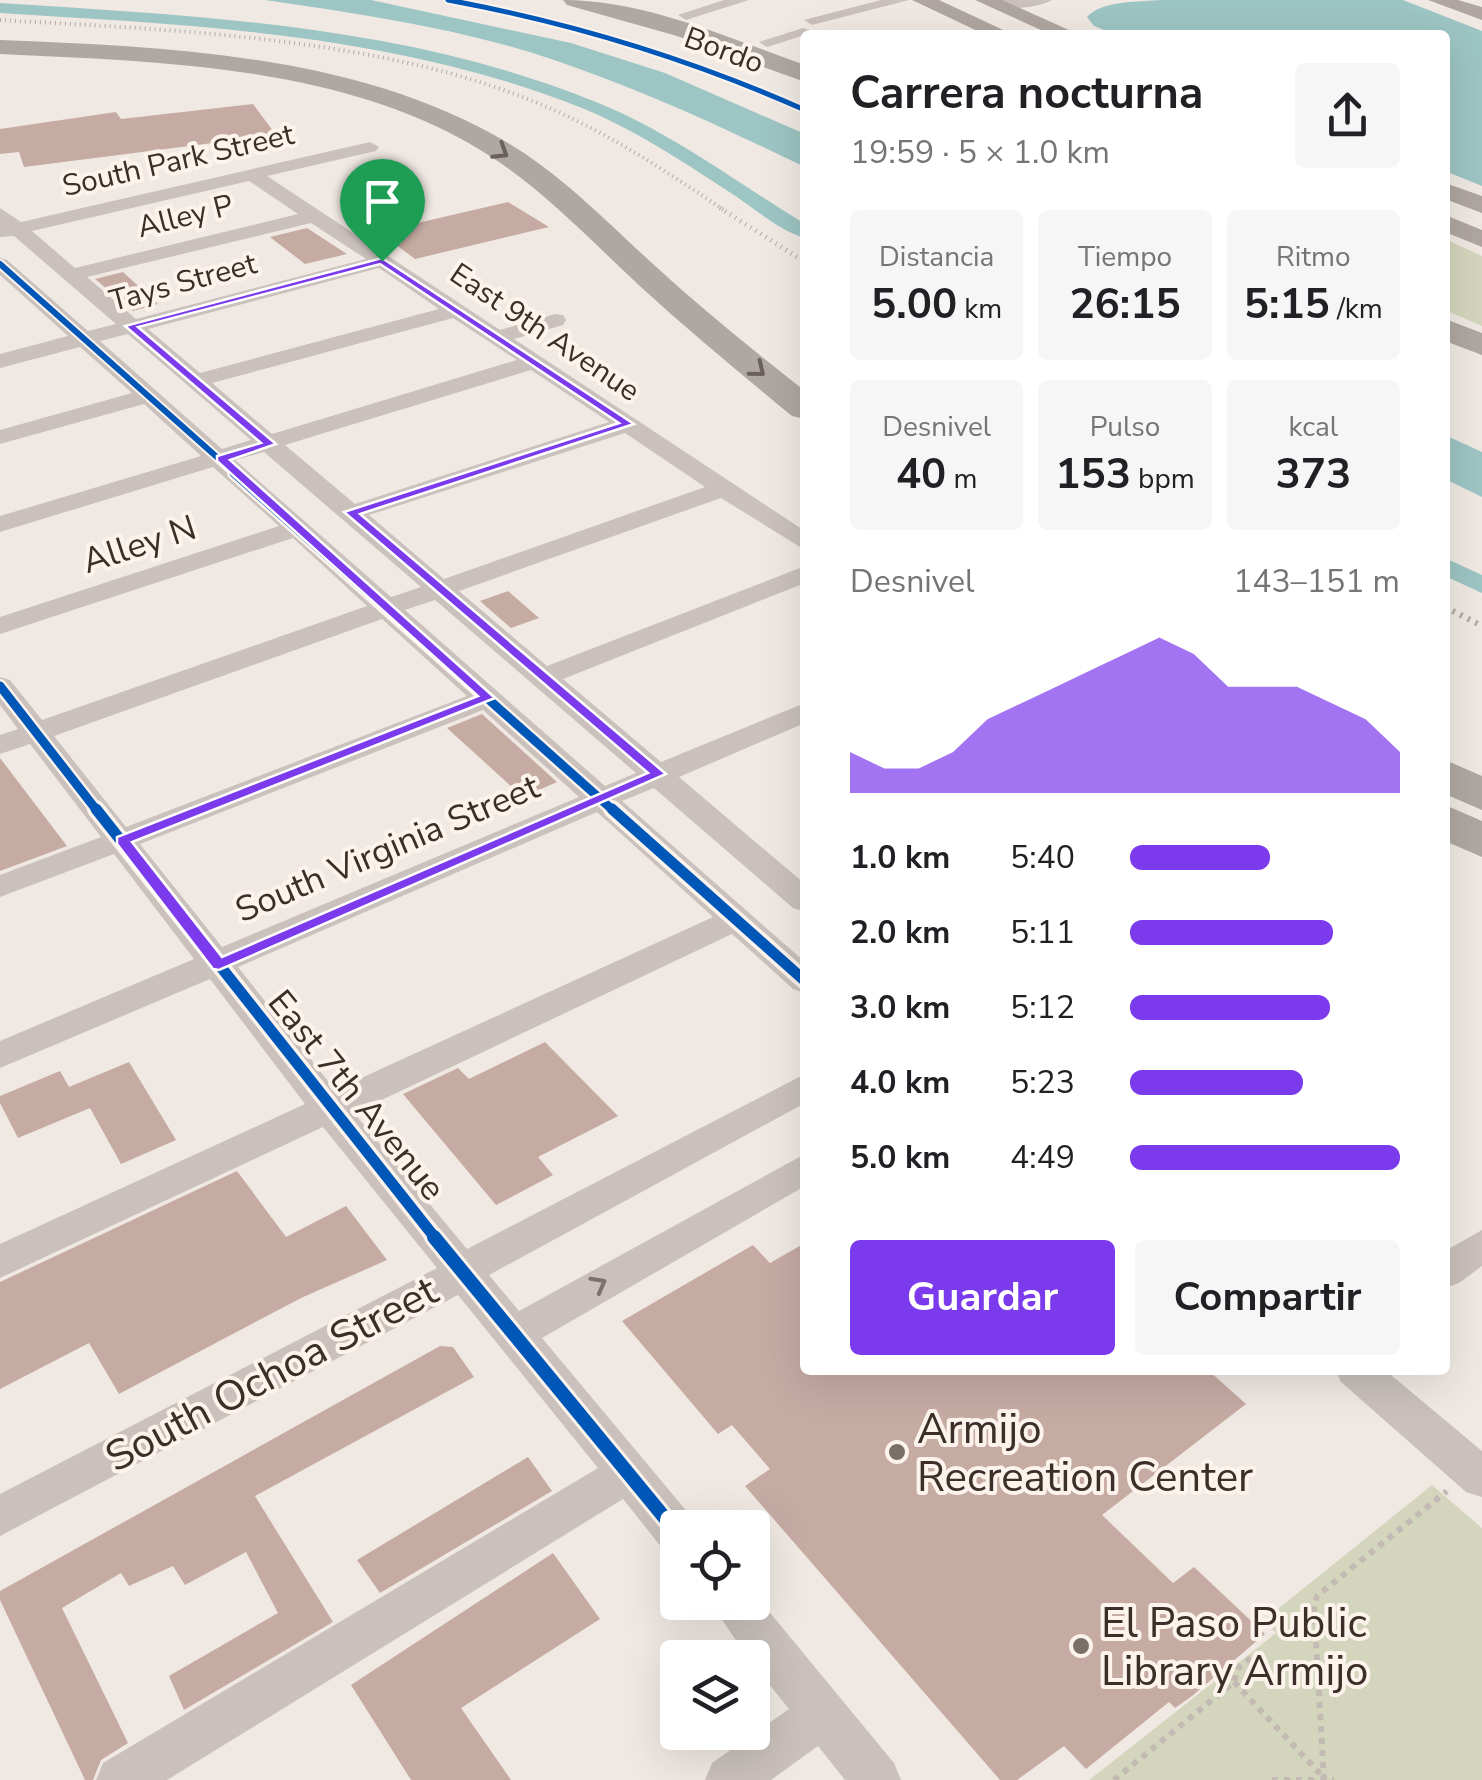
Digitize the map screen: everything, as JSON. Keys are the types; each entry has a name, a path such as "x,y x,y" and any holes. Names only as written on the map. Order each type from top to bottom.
{"highway":[{"path":"575,0 686,32 800,72"},
{"path":"630,0 800,54"},
{"path":"0,38 181,49 336,72 445,101 542,148"},
{"path":"0,47 165,58 272,72 371,96 453,126 496,147 534,173 710,332 800,404"},
{"path":"575,171 621,209"},
{"path":"1450,327 1482,336"},
{"path":"1450,329 1482,345"},
{"path":"1450,352 1482,366"},
{"path":"1450,777 1482,796"},
{"path":"1450,823 1482,842"}],"main road":[{"path":"922,0 993,30"},
{"path":"946,0 990,2 1058,30"},
{"path":"1062,30 1048,14 1067,0"},
{"path":"1438,0 1482,14"},
{"path":"1462,0 1482,6"},
{"path":"990,2 977,14 994,30"},
{"path":"1450,192 1482,205"},
{"path":"1450,225 1482,239"}],"street":[{"path":"686,15 706,6 741,0"},
{"path":"834,0 852,12"},
{"path":"815,28 852,12 901,0"},
{"path":"990,2 1044,0"},
{"path":"767,42 800,34"},
{"name":"South Park Street","path":"6,225 370,147"},
{"name":"East 9th Avenue","path":"251,174 800,539"},
{"name":"Alley P","path":"71,275 314,216"},
{"path":"6,225 71,275 800,890"},
{"name":"Tays Street","path":"0,361 382,261"},
{"path":"0,264 13,290 84,339 221,458 800,977"},
{"path":"196,382 458,310"},
{"path":"498,338 556,320"},
{"path":"0,524 535,362"},
{"path":"0,437 148,396"},
{"path":"351,512 628,424"},
{"path":"0,745 725,488"},
{"name":"Alley N","path":"0,626 299,528"},
{"path":"543,677 800,576"},
{"name":"East 7th Avenue","path":"0,686 328,1107 660,1512"},
{"path":"0,888 488,698"},
{"name":"South Virginia Street","path":"0,1056 800,714"},
{"path":"0,1262 736,919"},
{"name":"South Ochoa Street","path":"0,1516 428,1293 504,1245 800,1090"},
{"path":"514,1333 800,1171"},
{"path":"1450,1268 1482,1246"},
{"path":"1361,1375 1466,1483"},
{"path":"121,1780 628,1473"},
{"path":"748,1620 876,1780"},
{"path":"730,1780 823,1713"}],"path":[{"path":"1328,1780 1316,1596 1466,1483"},
{"path":"1114,1780 1234,1682 1236,1669 1253,1656"},
{"path":"1234,1682 1328,1780"},
{"path":"1272,1780 1328,1780"}],"green space":[{"path":"1450,241 1482,256 1482,326 1450,312"},
{"path":"1432,1485 1482,1528 1482,1780 1089,1780 1276,1633 1264,1620"}],"water":[{"path":"265,0 371,0 571,43 665,73 800,132 800,165 648,95 583,70 516,48 409,23"},
{"path":"1403,0 1482,31 1482,186 1450,173 1450,30 1104,30 1087,17 1102,7 1132,2"},
{"path":"1450,437 1482,452 1482,497 1450,481"}],"building":[{"path":"253,104 276,135 24,167 19,152 0,154 0,129 116,112 121,119"},
{"path":"508,202 549,227 415,259 379,232"},
{"path":"307,228 347,254 305,264 270,237"},
{"path":"123,272 158,304 133,311 95,279"},
{"path":"508,591 539,618 511,628 480,601"},
{"path":"482,714 557,782 523,797 447,728"},
{"path":"0,758 67,846 0,871"},
{"path":"545,1042 618,1116 538,1157 553,1175 496,1205 403,1094 458,1068 469,1079"},
{"path":"129,1062 176,1140 121,1164 90,1108 18,1138 0,1103 0,1096 60,1071 69,1087"},
{"path":"237,1171 286,1237 346,1206 387,1260 301,1298 119,1394 89,1343 0,1389 0,1282"},
{"path":"753,1245 770,1263 800,1246 800,1375 1214,1375 1246,1404 1102,1515 1173,1583 1194,1567 1265,1634 1192,1696 1175,1708 1169,1702 1086,1769 1064,1746 1017,1780 1000,1780 770,1515 770,1510 745,1486 770,1469 732,1425 718,1434 622,1321"},
{"path":"440,1346 453,1347 474,1377 255,1496 333,1622 184,1710 169,1676 278,1613 246,1552 185,1585 173,1566 129,1586 121,1573 62,1608 128,1743 101,1760 93,1780 85,1780 0,1600 0,1591"},
{"path":"528,1457 552,1491 380,1593 357,1560"},
{"path":"553,1553 600,1619 461,1708 511,1780 411,1780 351,1685"}],"waterway":[{"path":"0,8 299,32 447,59 519,79 618,118 800,229"},
{"path":"1450,569 1482,585"}],"railway":[{"path":"0,20 207,33 349,51 418,65 547,107 638,154 724,210"},
{"path":"720,208 800,259"},
{"path":"1450,610 1482,626"}],"cycle path":[{"name":"Bordo","path":"448,0 630,43 800,108"},
{"path":"0,264 800,977"},
{"path":"0,686 328,1107 660,1512"}],"place":[{"name":"Armijo Recreation Center","path":"897,1452"},
{"name":"El Paso Public Library Armijo","path":"1081,1646"}],"route":[{"path":"382,261 628,424 351,512 659,774 219,964 123,840 488,698 221,458 270,444 130,326 382,261"}]}
